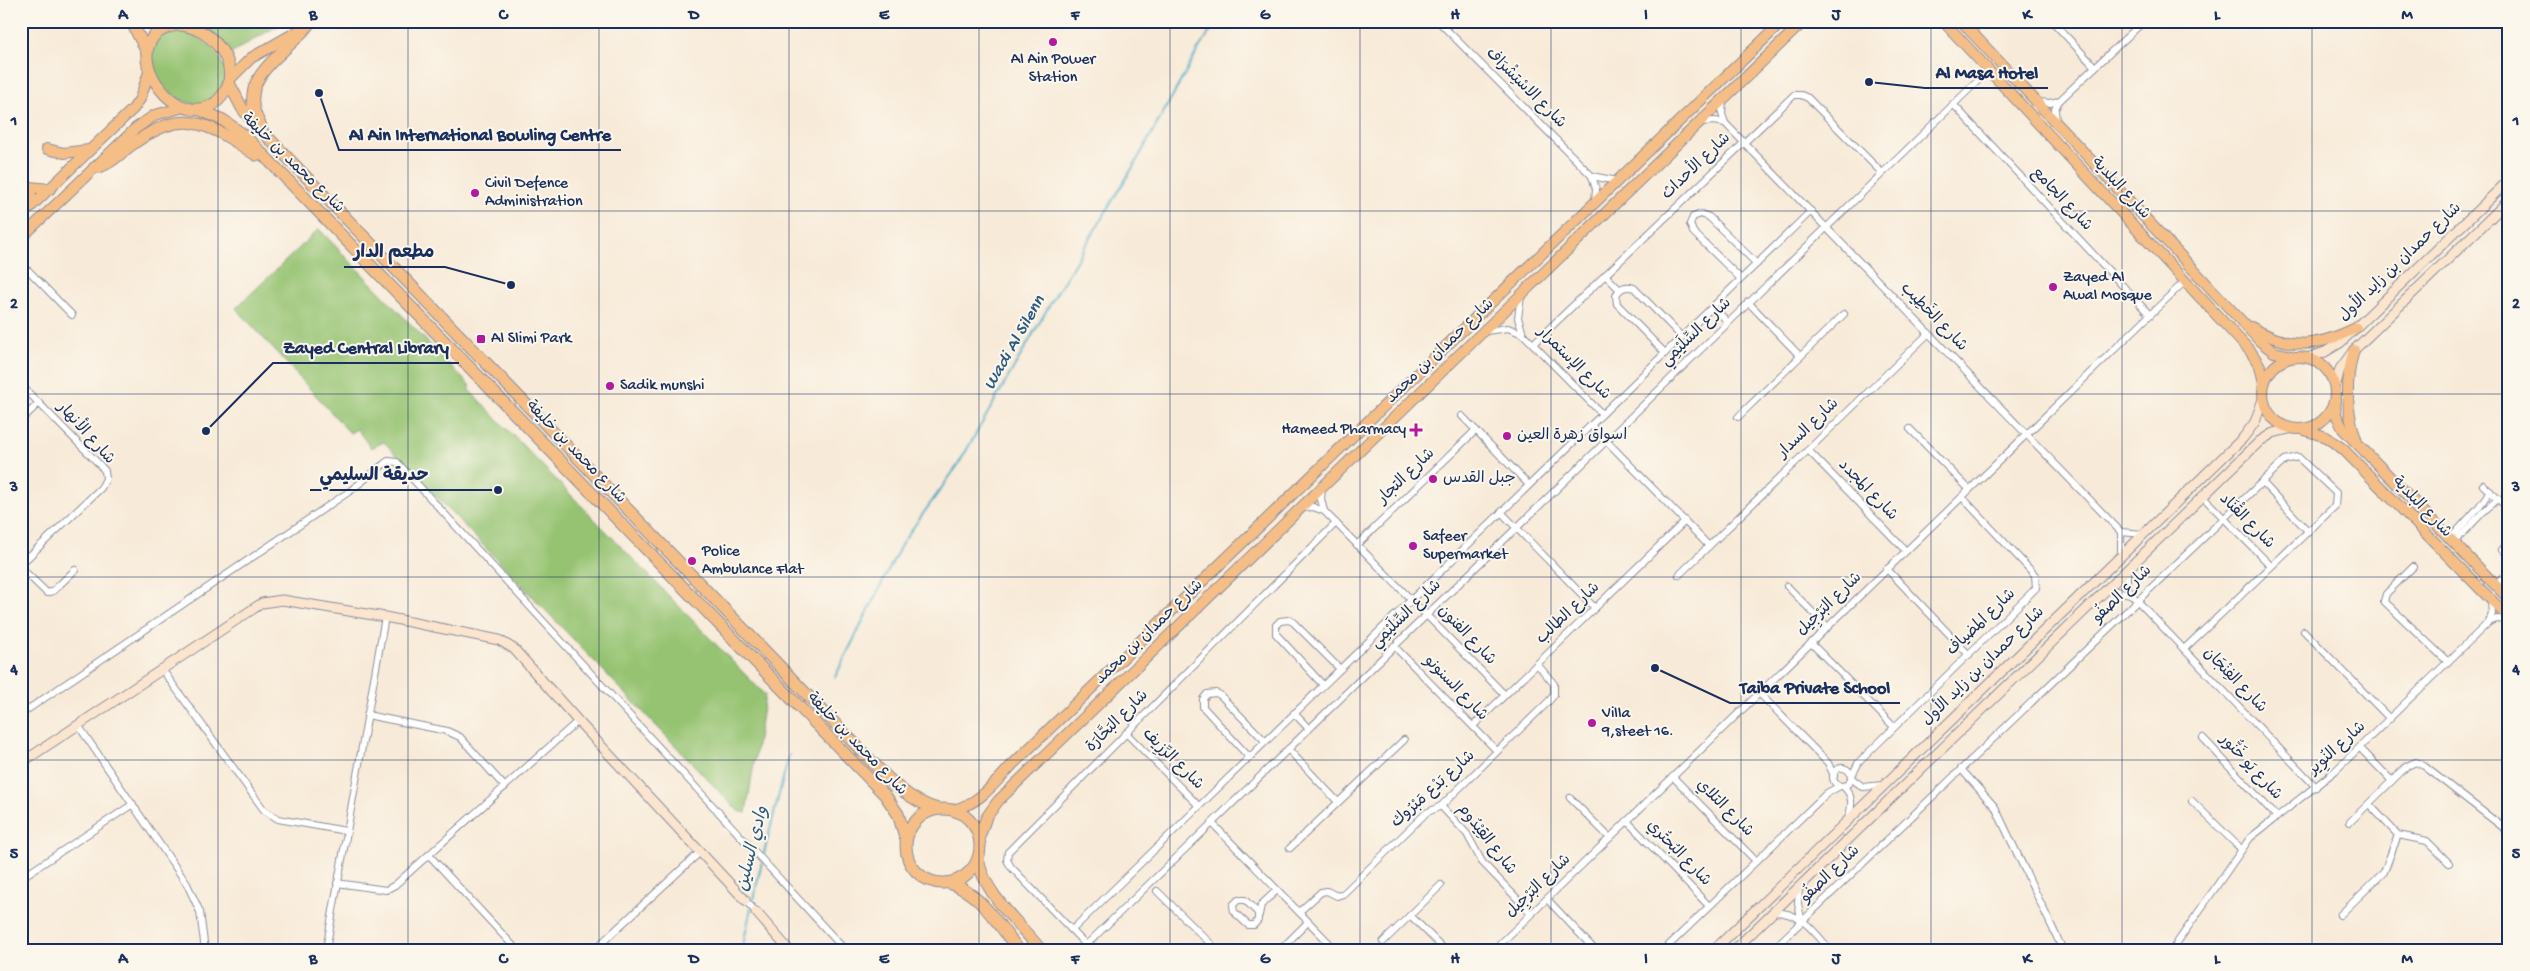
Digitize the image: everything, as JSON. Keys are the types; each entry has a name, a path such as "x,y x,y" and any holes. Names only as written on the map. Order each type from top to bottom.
{"highway":[{"path":"131,21 147,52 149,72 164,93 184,107 198,110 207,107 219,100 229,81 226,58 215,42 193,28 173,23 154,37 147,52"},
{"path":"268,138 254,110 256,85 265,69 298,39 311,21"},
{"name":"شارع محمد بن خليفة","path":"229,81 242,108 268,138 853,742 904,792 923,804 938,809"},
{"name":"شارع محمد بن خليفة","path":"198,110 215,116 238,130 885,795 901,820 906,840"},
{"path":"94,168 111,160 153,131 175,123 190,122 218,130 273,165"},
{"path":"1019,950 972,895 959,886 934,882 920,875 907,856 906,840 917,820 938,809 953,810 973,822 980,836 978,859 983,876 992,891 1041,950"},
{"path":"949,883 970,873 978,859"}],"main road":[{"path":"229,81 251,58 281,42 311,21"},
{"name":"شارع حمدان بن محمد","path":"953,810 972,804 988,791 1033,745 1783,21"},
{"name":"شارع حمدان بن محمد","path":"980,836 986,818 998,801 1804,21"},
{"name":"شارع البلدية","path":"1943,21 2251,352 2260,366 2264,383"},
{"name":"شارع البلدية","path":"1962,21 2266,347 2283,355 2295,357"},
{"path":"21,216 132,109 140,98 149,72"},
{"path":"21,238 145,121 155,115 184,107"},
{"path":"47,149 64,153 89,150"},
{"name":"شارع حمدان بن زايد الأول","path":"2308,358 2333,348 2356,328 2509,180"},
{"path":"30,208 32,200 29,187 50,188"},
{"name":"شارع حمدان بن زايد الأول","path":"2335,387 2343,362 2354,350 2509,200"},
{"path":"2241,320 2276,340 2300,344 2324,342 2356,328"},
{"path":"2354,350 2348,372 2347,394 2351,423 2358,444"},
{"path":"2295,357 2308,358 2315,361 2328,372 2335,387 2335,400 2324,420 2305,430 2289,429 2281,426 2269,414 2263,399 2264,383 2276,366 2295,357"},
{"name":"شارع حمدان بن زايد الأول","path":"1714,950 2243,438 2255,422 2263,399"},
{"name":"شارع البلدية","path":"2335,400 2339,422 2358,444 2509,599"},
{"name":"شارع حمدان بن زايد الأول","path":"1734,950 2260,441 2273,433 2289,429"},
{"name":"شارع البلدية","path":"2305,430 2326,437 2343,449 2509,619"},
{"path":"21,763 251,609 267,602 282,600 385,617 499,640 514,649 578,721 745,900"},
{"path":"756,912 790,950"}],"street":[{"name":"شارع الاسْتِشْرَاف","path":"1438,21 1592,176"},
{"path":"2052,21 2095,67"},
{"path":"2056,122 2055,109 2059,101 2144,21"},
{"name":"شارع السِّلَيْمِي","path":"1084,948 1989,70"},
{"name":"شارع الأحداث","path":"1533,344 1790,97 1801,95 1808,98 1882,173"},
{"path":"1699,122 1725,123 1722,114 1724,99"},
{"path":"2037,102 2050,103 2059,101"},
{"name":"شارع الجامع","path":"1953,104 2150,314"},
{"name":"شارع الخَطِيب","path":"1725,123 2121,532"},
{"path":"1595,202 1596,189 1592,176 1617,181"},
{"name":"شارع السِّلَيْمِي","path":"1072,930 1811,212"},
{"name":"شارع السِّلَيْمِي","path":"1741,279 1693,232 1690,224 1693,217 1701,214 1709,216 1757,264"},
{"path":"21,269 29,271 72,315"},
{"path":"1605,274 1620,290"},
{"name":"شارع البَرْجِيل","path":"1494,950 2185,281"},
{"path":"1665,353 1618,304 1616,296 1620,290 1626,287 1634,288 1682,337"},
{"name":"شارع الإستمرار","path":"1522,294 1518,310 1523,334"},
{"path":"1748,302 1800,356"},
{"path":"1713,307 1728,322"},
{"path":"1738,417 1844,314"},
{"name":"شارع الإستمرار","path":"1484,331 1500,328 1523,334 1602,414"},
{"name":"شارع السدار","path":"1679,575 1929,333"},
{"name":"شارع الأنهار","path":"21,385 105,471 106,480 101,488 21,564"},
{"path":"21,420 39,403"},
{"path":"1462,416 1529,485"},
{"path":"1591,425 1709,546"},
{"path":"1910,429 1970,489"},
{"name":"شارع التجار","path":"1358,544 1476,430"},
{"name":"شارع المجدد","path":"1808,450 1906,551"},
{"name":"شارع الصفُو","path":"1772,950 1802,919 2285,460 2293,456 2304,460 2336,493 2335,506 2184,649"},
{"path":"2509,457 2506,463 2509,468"},
{"path":"21,714 350,491 384,464 393,460 402,464 439,508 772,868 845,950"},
{"path":"2262,482 2308,531"},
{"path":"2483,485 2508,506"},
{"path":"1322,487 1321,499 1324,511"},
{"path":"2452,541 2490,491"},
{"name":"شارع القْنَاد","path":"2202,496 2271,566"},
{"name":"شارع المضياف","path":"1851,778 1859,762 2034,592 2037,583 2032,572 1962,497"},
{"path":"2452,541 2498,499"},
{"path":"1301,508 1313,507 1324,511"},
{"name":"شارع الفنون","path":"1324,511 1505,695"},
{"path":"1501,512 1594,608"},
{"name":"شارع الطالب","path":"1472,726 1684,521"},
{"name":"شارع البَحَّارَة","path":"1084,948 1072,930 1011,866 1007,856 1011,849 1336,523"},
{"path":"2121,555 2121,532 2143,534"},
{"path":"2502,550 2509,542"},
{"path":"21,550 28,557"},
{"path":"2413,567 2386,594 2384,600 2448,662"},
{"path":"21,568 47,593 53,591 75,570"},
{"path":"1887,569 1969,655"},
{"path":"2127,569 2127,585 2131,594"},
{"path":"2496,585 2509,572"},
{"path":"1787,586 1827,627"},
{"path":"2106,589 2131,594"},
{"name":"شارع الفِنْجَان","path":"2131,594 2316,787"},
{"path":"2489,622 2492,610 2491,601"},
{"path":"326,950 385,617"},
{"path":"2489,622 2497,619 2509,619"},
{"path":"1323,685 1276,634 1276,626 1280,621 1293,622 1340,669"},
{"name":"شارع النُوِير","path":"2172,950 2241,849 2254,834 2316,787 2360,748 2489,622"},
{"path":"2304,631 2390,719"},
{"path":"1811,643 1894,728"},
{"name":"شارع السنونو","path":"1394,646 1497,751"},
{"name":"شارع بَدْع مَبْرُوك","path":"1299,912 1321,892 1327,891 1337,896 1343,894 1426,813 1440,806 1554,695 1552,681 1537,664"},
{"path":"161,668 264,810 278,819 346,831"},
{"path":"1249,757 1202,708 1203,699 1207,694 1216,693 1220,696 1265,741"},
{"path":"1760,693 1828,763 1836,784 1842,786 1850,794 1852,801 1848,820"},
{"path":"1294,713 1309,729"},
{"path":"367,715 447,731 460,737 505,787"},
{"path":"337,883 386,890 395,885 578,721"},
{"path":"78,725 196,900 205,950 236,947 262,950"},
{"name":"شارع الرِّزِيف","path":"1126,734 1199,806"},
{"name":"شارع يَو خَنُّور","path":"2203,738 2277,817"},
{"path":"1290,848 1404,740"},
{"path":"2360,748 2392,781"},
{"path":"1288,749 1338,802"},
{"name":"شارع المضياف","path":"1843,768 1859,762"},
{"path":"1828,763 1849,771 1851,778 1863,787 1883,785"},
{"path":"2350,822 2411,763 2420,763 2509,832"},
{"path":"1826,793 1838,770 1843,768"},
{"path":"1961,769 1995,807 2064,950"},
{"name":"شارع التلاي","path":"1673,777 1756,861"},
{"path":"1664,950 1826,793 1848,785 1851,778"},
{"path":"1570,798 1610,838"},
{"path":"2192,801 2241,849"},
{"path":"21,878 133,804"},
{"path":"2369,804 2398,835 2427,841 2449,863"},
{"name":"شارع القِيْدُوم","path":"1440,806 1467,834 1482,862 1532,914"},
{"name":"شارع البُحتُري","path":"1627,821 1709,906"},
{"path":"1212,823 1336,950"},
{"path":"2340,915 2384,872 2398,835"},
{"path":"594,950 700,853"},
{"path":"429,854 517,950"},
{"path":"1383,942 1441,885"},
{"path":"1799,886 1798,904 1802,919"},
{"path":"1259,915 1252,906 1242,899 1235,902 1233,908 1248,925 1256,923 1259,915 1261,905 1277,890"},
{"path":"1157,891 1217,950"},
{"path":"1546,899 1595,950"},
{"path":"745,900 756,912"},
{"path":"1252,906 1261,905"},
{"path":"1773,912 1786,912 1802,919 1830,950"},
{"path":"1410,915 1445,950"},
{"path":"1280,950 1308,922"}],"green space":[{"path":"200,21 286,21 229,54 218,38"},
{"path":"179,28 203,40 214,50 223,64 227,74 220,93 213,100 195,104 185,101 168,91 156,76 150,53 158,39"},
{"path":"319,229 470,386 470,391 765,695 746,813 738,811 384,442 371,448 357,429 350,433 236,308"}],"waterway":[{"name":"Wadi Al Silenn","path":"835,677 902,543 958,465 1053,299 1136,162 1199,48 1217,21"},
{"name":"وادي السلين","path":"763,857 789,755"},
{"name":"وادي السلين","path":"752,904 762,862"},
{"name":"وادي السلين","path":"742,950 751,908"}],"place":[{"name":"Al Ain Power Station","path":"1053,42"},
{"name":"Al Masa Hotel","path":"1869,82"},
{"name":"Al Ain International Bowling Centre","path":"319,93"},
{"name":"Civil Defence Administration","path":"475,193"},
{"name":"مطعم الدار","path":"511,285"},
{"name":"Zayed Al Awal Mosque","path":"2053,287"},
{"name":"Al Slimi Park","path":"481,339"},
{"name":"Sadik munshi","path":"610,386"},
{"name":"Hameed Pharmacy","path":"1416,430"},
{"name":"Zayed Central Library","path":"206,431"},
{"name":"اسواق زهرة العين","path":"1507,436"},
{"name":"جبل القدس","path":"1433,479"},
{"name":"حديقة السليمي","path":"498,490"},
{"name":"Safeer Supermarket","path":"1413,546"},
{"name":"Police Ambulance Flat","path":"692,561"},
{"name":"Taiba Private School","path":"1655,668"},
{"name":"Villa 9,steet 16.","path":"1592,723"}]}
